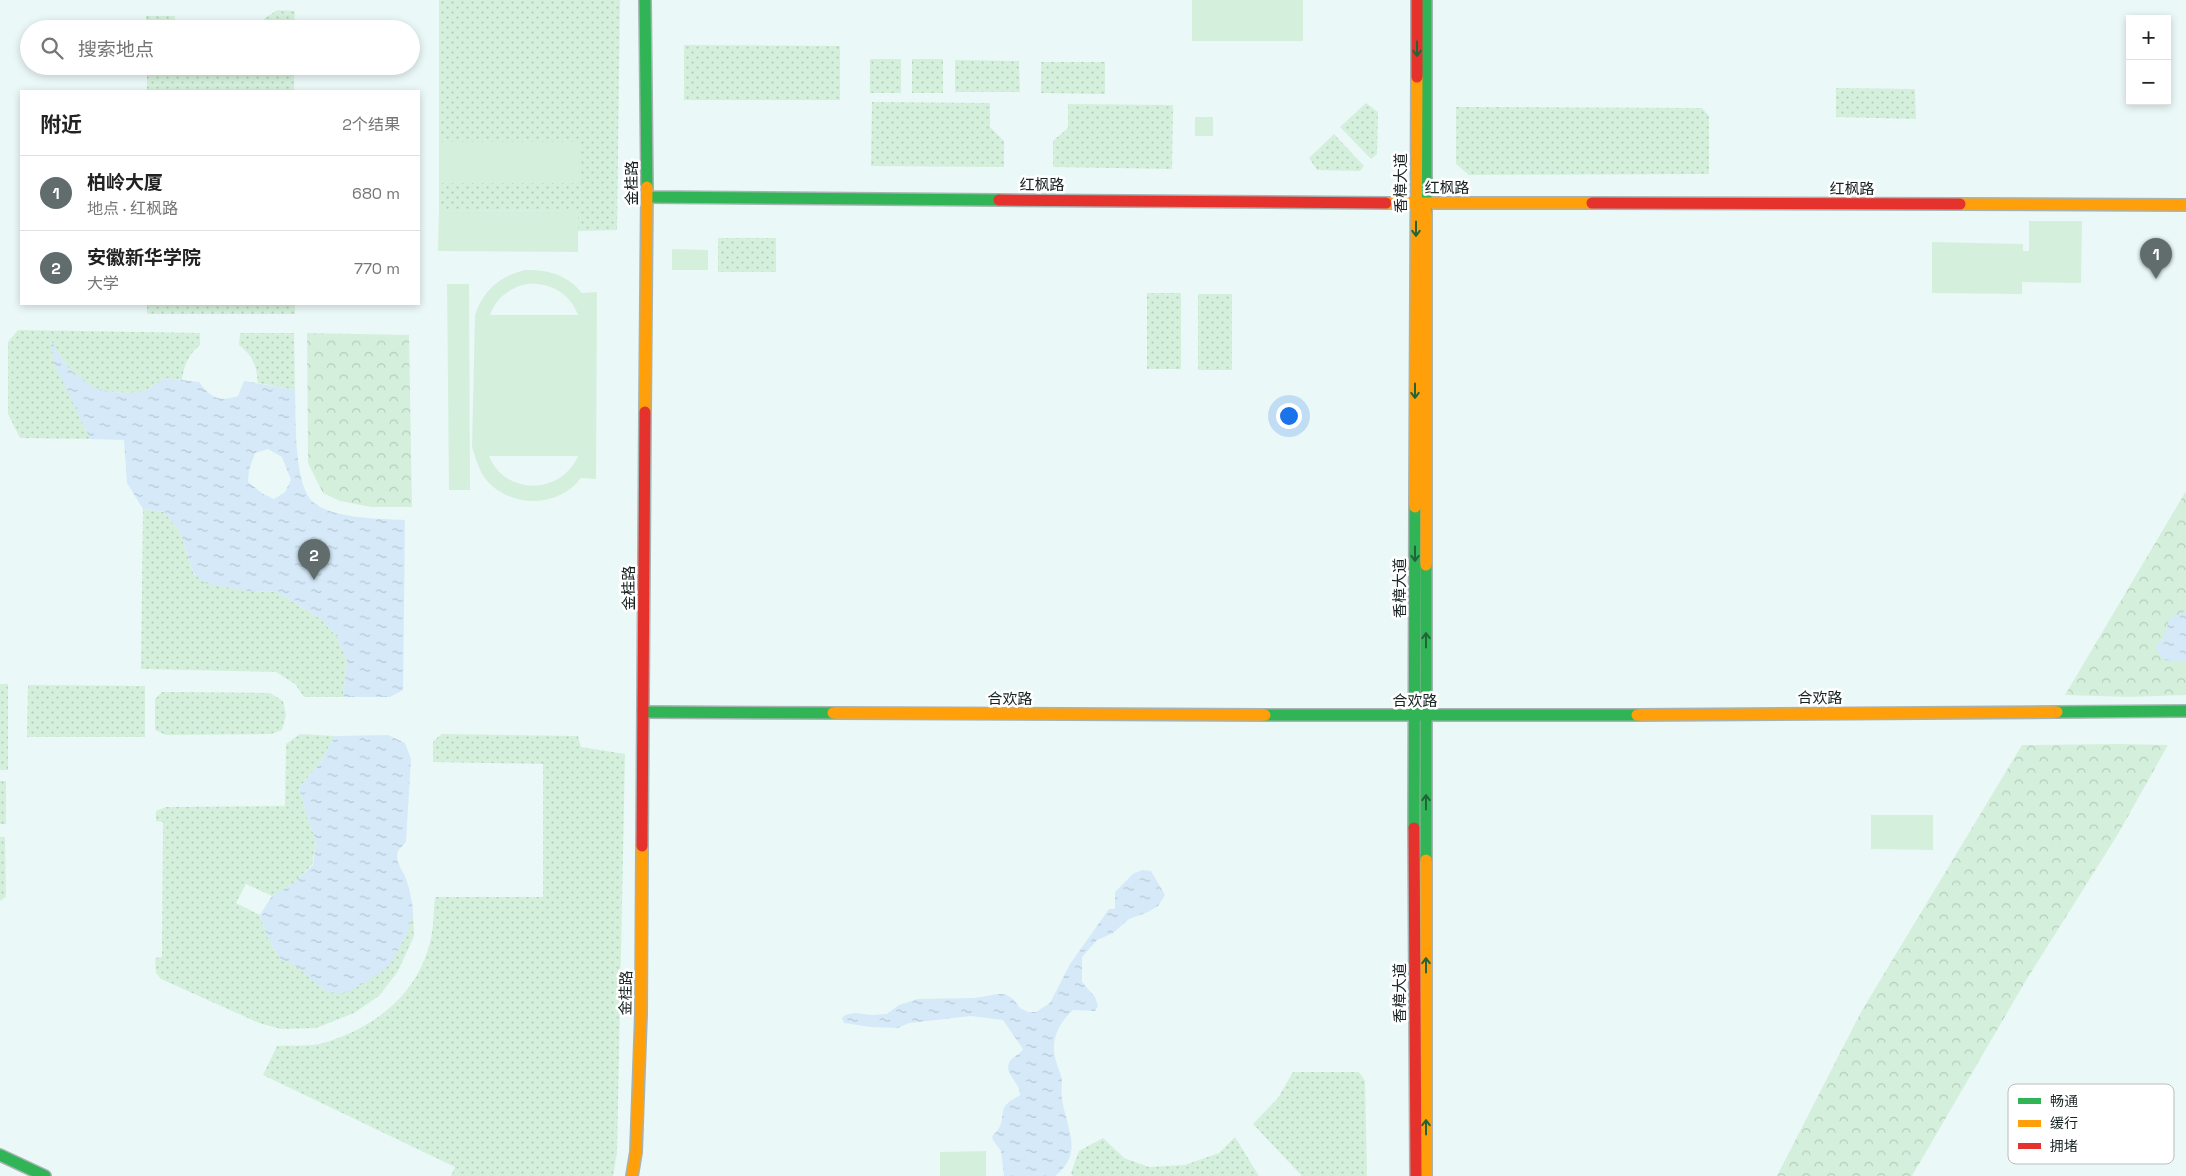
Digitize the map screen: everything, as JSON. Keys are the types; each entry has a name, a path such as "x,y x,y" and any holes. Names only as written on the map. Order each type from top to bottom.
{"street":[{"name":"金桂路","path":"632,1176 636,1152 641,1014 647,197 645,0"},
{"name":"香樟大道","path":"1417,0 1426,716 1426,1176"},
{"name":"香樟大道","path":"1416,1176 1414,716 1421,203 1426,0"},
{"name":"红枫路","path":"647,197 1421,203 2186,204"},
{"name":"合欢路","path":"643,712 1426,716 2186,711"},
{"path":"0,1155 45,1176"}],"green space":[{"path":"439,0 620,0 617,230 578,231 578,211 439,210 439,183 578,183 579,143 439,142"},
{"path":"1192,0 1303,0 1303,41 1192,41"},
{"path":"277,10 295,11 294,20 264,19"},
{"path":"146,16 175,16 175,20 146,20"},
{"path":"684,45 840,46 840,100 684,100"},
{"path":"870,59 901,59 901,93 870,93"},
{"path":"912,59 943,59 943,93 912,93"},
{"path":"955,60 1019,61 1020,92 955,92"},
{"path":"1041,62 1105,62 1105,94 1041,93"},
{"path":"147,75 294,75 294,90 147,90"},
{"path":"1836,88 1915,89 1916,119 1836,117"},
{"path":"872,102 990,103 990,127 1004,141 1004,167 871,166"},
{"path":"1366,103 1378,112 1377,154 1371,159 1340,127"},
{"path":"1068,104 1173,105 1172,169 1053,167 1053,141 1068,128"},
{"path":"1456,107 1702,108 1709,116 1709,174 1469,175 1456,164"},
{"path":"1195,117 1213,117 1213,136 1195,136"},
{"path":"1334,134 1364,166 1360,171 1317,170 1309,158"},
{"path":"439,142 579,142 579,183 439,183"},
{"path":"439,210 578,211 578,252 438,251"},
{"path":"2029,221 2082,221 2081,283 2022,282 2022,294 1932,293 1932,242 2023,244 2023,251 2029,251"},
{"path":"718,238 776,238 776,272 718,272"},
{"path":"672,249 708,250 708,270 672,270"},
{"path":"525,270 549,272 564,278 582,293 597,292 596,479 581,478 572,488 561,495 536,501 510,497 488,482 480,470 472,447 475,315 478,306 488,292 500,281","holes":["527,284 544,285 558,290 570,301 578,315 490,315 504,295 514,288","489,456 578,456 570,469 559,478 547,484 533,486 520,484 507,478 497,469"]},
{"path":"447,284 469,284 470,490 449,490"},
{"path":"1147,293 1181,293 1181,369 1147,369"},
{"path":"1198,294 1232,294 1232,370 1198,370"},
{"path":"147,305 295,305 295,314 147,314"},
{"path":"18,330 200,333 200,345 187,361 182,380 164,378 145,391 130,393 109,392 92,387 68,368 50,340 74,404 90,439 20,438 8,414 8,342"},
{"path":"240,333 294,333 295,390 258,383 253,362 248,353 239,345"},
{"path":"307,333 409,335 412,507 371,507 340,501 323,493 308,463"},
{"path":"2186,491 2186,695 2128,697 2065,695"},
{"path":"143,509 164,512 180,532 194,575 248,591 277,592 321,619 337,637 347,660 343,697 304,697 295,684 276,672 141,669"},
{"path":"0,684 8,684 8,770 0,770"},
{"path":"28,685 145,686 145,737 27,737"},
{"path":"162,692 270,693 283,701 286,715 282,730 271,734 166,735 155,730 155,699"},
{"path":"300,734 335,736 320,763 299,788 316,841 312,865 294,883 272,896 246,884 236,903 260,915 267,936 281,960 291,961 322,988 403,941 413,914 414,936 398,971 379,996 354,1013 316,1028 281,1029 259,1023 161,979 156,973 155,958 162,957 163,822 156,821 156,811 166,807 285,806 286,744"},
{"path":"442,734 578,736 581,747 625,754 617,1153 613,1176 451,1176 455,1167 263,1075 277,1046 318,1044 341,1037 374,1020 402,995 413,981 429,946 433,928 435,897 543,897 543,764 433,762 433,741"},
{"path":"2022,745 2168,745 2118,834 2025,982 1912,1176 1777,1176 1861,1012"},
{"path":"0,781 6,781 6,824 0,824"},
{"path":"1871,815 1933,815 1933,850 1871,849"},
{"path":"0,837 5,837 6,897 0,901"},
{"path":"1293,1072 1359,1072 1365,1081 1367,1176 1302,1176 1253,1124 1278,1098"},
{"path":"1235,1137 1259,1176 1073,1176 1071,1173 1079,1151 1103,1138 1124,1158 1149,1167 1185,1165 1219,1153"},
{"path":"986,1151 986,1176 940,1176 940,1152"}],"water":[{"path":"50,339 68,368 93,387 109,392 130,393 145,391 164,378 199,382 207,392 216,397 226,399 238,396 244,381 295,390 298,460 303,486 308,496 315,504 338,513 368,518 405,520 403,690 390,697 343,697 347,660 337,637 321,619 277,592 248,591 207,584 194,574 180,532 164,512 143,509 127,483 124,440 90,439 54,363","holes":["268,449 282,457 291,480 285,492 274,499 263,494 248,482 249,470 255,453"]},
{"path":"2186,611 2186,662 2163,660 2155,646 2163,638 2169,619"},
{"path":"388,735 405,743 411,759 406,842 398,851 397,858 411,896 412,918 404,940 386,968 354,989 343,993 334,993 318,985 289,962 281,960 267,936 260,915 272,896 294,883 313,865 316,841 299,788 320,763 335,736"},
{"path":"1142,870 1151,871 1165,895 1158,906 1129,919 1113,933 1097,940 1082,957 1082,982 1095,997 1098,1006 1095,1011 1073,1010 1059,1027 1055,1039 1054,1053 1062,1080 1062,1099 1071,1140 1069,1158 1064,1167 1055,1176 1004,1176 1001,1151 992,1136 1000,1127 1004,1107 1020,1095 1018,1086 1010,1075 1008,1067 1010,1061 1023,1049 1003,1020 971,1016 909,1023 898,1028 844,1023 842,1018 845,1015 855,1013 887,1014 899,1005 918,999 974,998 998,994 1005,994 1013,999 1020,1008 1028,1012 1036,1012 1050,1003 1070,964 1109,909 1115,909 1115,892 1133,874"}],"traffic: fast":[{"path":"645,0 647,187"},
{"path":"1426,0 1426,212"},
{"path":"647,197 999,200"},
{"path":"1414,828 1415,507"},
{"path":"1426,565 1426,860"},
{"path":"2057,712 2186,711"},
{"path":"643,712 833,713"},
{"path":"1265,715 1637,715"},
{"path":"0,1155 45,1176"}],"traffic: slow":[{"path":"1415,507 1417,77"},
{"path":"645,412 647,187"},
{"path":"1386,203 1592,203"},
{"path":"1960,204 2186,205"},
{"path":"1426,212 1426,565"},
{"path":"1637,715 2057,712"},
{"path":"833,713 1265,715"},
{"path":"632,1176 636,1152 641,1014 642,846"},
{"path":"1426,860 1426,1176"}],"traffic: jam":[{"path":"1417,0 1417,77"},
{"path":"999,200 1386,203"},
{"path":"1592,203 1960,204"},
{"path":"642,846 645,412"},
{"path":"1414,828 1416,1176"}],"place":[{"name":"柏岭大厦","path":"2156,279"},
{"name":"安徽新华学院","path":"314,580"}]}
